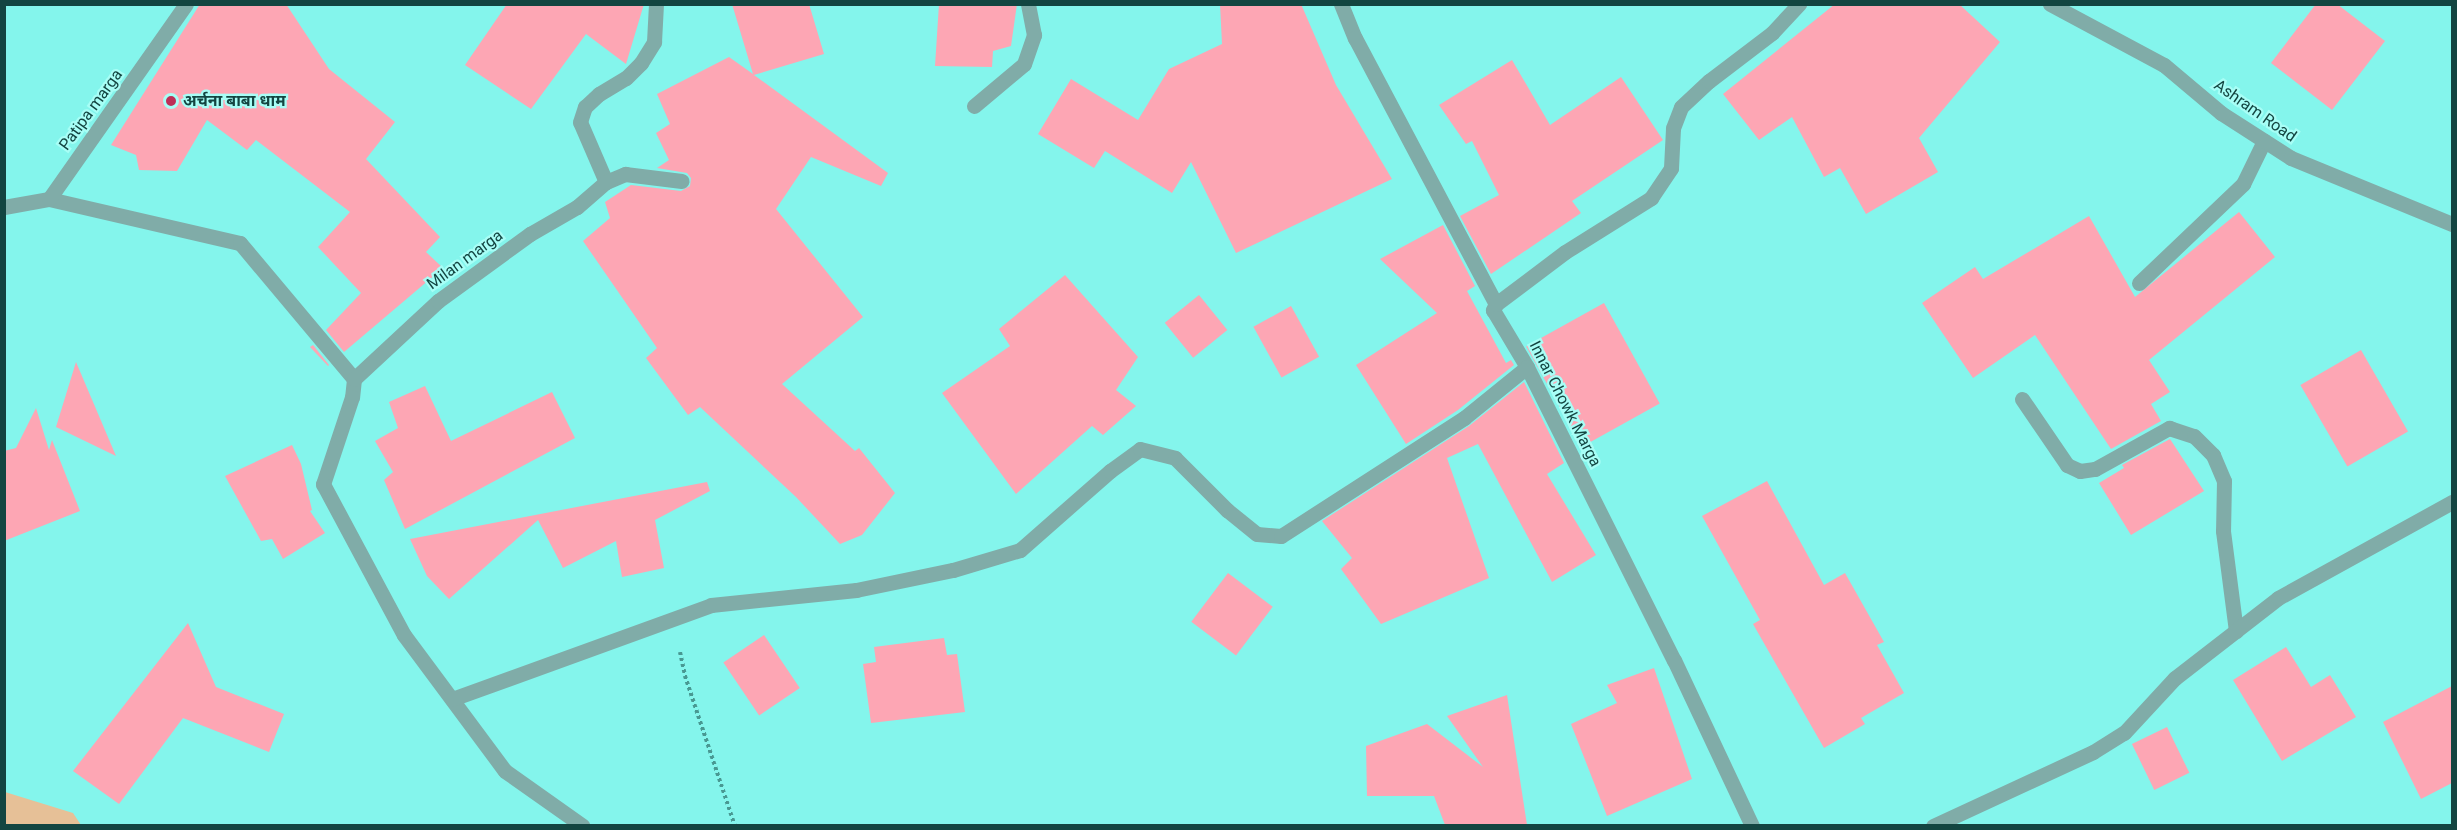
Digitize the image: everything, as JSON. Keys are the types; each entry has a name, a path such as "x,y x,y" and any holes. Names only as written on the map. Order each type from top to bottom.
{"street":[{"name":"Patipa marga","path":"49,199 186,4"},
{"path":"606,182 580,122 585,107 641,63 654,42 656,4"},
{"path":"974,106 1024,64 1034,35 1028,4"},
{"name":"Innar Chowk Marga","path":"1341,4 1355,38 1496,304 1493,310 1527,367 1674,660 1752,825"},
{"path":"1496,304 1565,252 1651,198 1671,168 1673,128 1682,107 1709,81 1772,33 1799,4"},
{"name":"Ashram Road","path":"2050,4 2164,65 2221,113 2291,158 2452,224"},
{"path":"2139,283 2243,184 2264,141"},
{"name":"Milan marga","path":"354,379 438,301 530,234 577,207 606,182 625,174 682,181"},
{"path":"4,207 49,199 240,243 354,379 352,397 323,484 404,634 505,771 583,825"},
{"path":"452,699 711,604 856,590 953,570 1020,550 1110,471 1140,449 1175,458 1227,510 1257,534 1281,536 1464,418 1527,367"},
{"path":"2022,399 2067,465 2080,471 2095,469 2169,428 2194,436 2213,455 2224,481 2223,531 2236,630"},
{"path":"1933,825 2093,752 2124,733 2175,678 2278,598 2452,502"}],"path":[{"path":"664,623 679,644 685,676 735,825"}],"shaded area":[{"path":"5,792 73,813 81,825 5,825"}],"building":[{"path":"200,4 286,4 329,69 395,122 366,159 440,237 426,252 443,268 344,352 326,330 361,293 318,247 350,212 256,140 247,150 207,120 177,171 139,170 136,155 111,145"},
{"path":"507,4 644,4 626,64 586,34 531,109 465,65"},
{"path":"732,4 809,4 824,54 754,75 888,173 881,186 811,157 776,209 863,317 782,384 855,451 859,448 895,493 862,535 840,544 796,497 700,407 688,415 646,358 657,348 583,241 610,218 605,202 631,185 681,191 690,186 691,178 687,173 657,168 669,160 656,133 670,124 657,94 729,57 753,74"},
{"path":"939,4 1017,4 1011,46 993,51 992,67 935,66"},
{"path":"1220,4 1301,4 1336,85 1392,179 1236,253 1191,162 1172,193 1105,151 1094,168 1038,134 1071,79 1138,120 1169,69 1222,44"},
{"path":"1835,4 1959,4 2000,42 1919,138 1938,172 1866,214 1840,168 1824,177 1792,117 1759,140 1723,94"},
{"path":"2316,4 2337,4 2385,41 2332,110 2271,63"},
{"path":"1512,60 1550,125 1621,77 1663,140 1572,201 1581,213 1491,274 1460,216 1499,195 1472,141 1466,144 1439,105"},
{"path":"2239,212 2275,257 2149,360 2170,392 2151,404 2161,421 2111,449 2035,335 1973,378 1922,303 1975,267 1983,279 2089,216 2135,297"},
{"path":"1443,225 1475,286 1467,291 1506,363 1511,360 1514,365 1458,410 1406,444 1356,365 1437,313 1380,259"},
{"path":"1065,275 1138,357 1116,390 1136,406 1103,435 1092,426 1016,494 942,393 1010,346 999,329"},
{"path":"1199,295 1227,330 1193,358 1165,323"},
{"path":"1604,303 1660,404 1582,447 1526,346"},
{"path":"1291,306 1319,357 1282,378 1253,327"},
{"path":"313,345 329,365 328,366 310,347"},
{"path":"2361,350 2408,431 2347,466 2300,385"},
{"path":"76,362 116,456 56,427"},
{"path":"1524,382 1564,463 1547,474 1596,555 1552,582 1478,444 1447,458 1489,578 1381,624 1341,569 1352,558 1322,521 1469,426"},
{"path":"425,386 451,441 552,392 575,438 405,529 384,480 393,472 375,441 398,428 389,402"},
{"path":"36,408 49,450 52,440 80,511 4,541 4,451 16,448"},
{"path":"2170,439 2204,491 2131,535 2099,483 2124,468 2122,465"},
{"path":"292,445 301,464 312,510 310,511 325,533 283,559 272,539 261,541 225,476"},
{"path":"1767,481 1824,585 1845,573 1884,642 1877,645 1904,693 1861,718 1865,724 1824,748 1753,624 1760,620 1702,516"},
{"path":"707,482 710,491 655,520 664,568 622,577 616,541 563,568 538,520 449,599 427,576 410,539"},
{"path":"1228,573 1273,607 1236,655 1191,622"},
{"path":"188,623 216,687 284,714 269,752 183,718 119,804 73,771"},
{"path":"764,635 800,688 759,715 723,662"},
{"path":"944,638 947,655 957,654 965,712 871,723 863,664 876,662 874,647"},
{"path":"2286,647 2311,687 2330,675 2356,717 2282,761 2233,680"},
{"path":"1654,668 1692,779 1607,816 1571,724 1617,703 1607,685"},
{"path":"2452,686 2452,783 2421,799 2383,722"},
{"path":"1507,695 1527,825 1445,825 1434,796 1367,796 1366,746 1427,724 1483,767 1447,716"},
{"path":"2167,727 2189,773 2154,790 2132,744"}],"place":[{"name":"अर्चना बाबा धाम","path":"171,101"}]}
